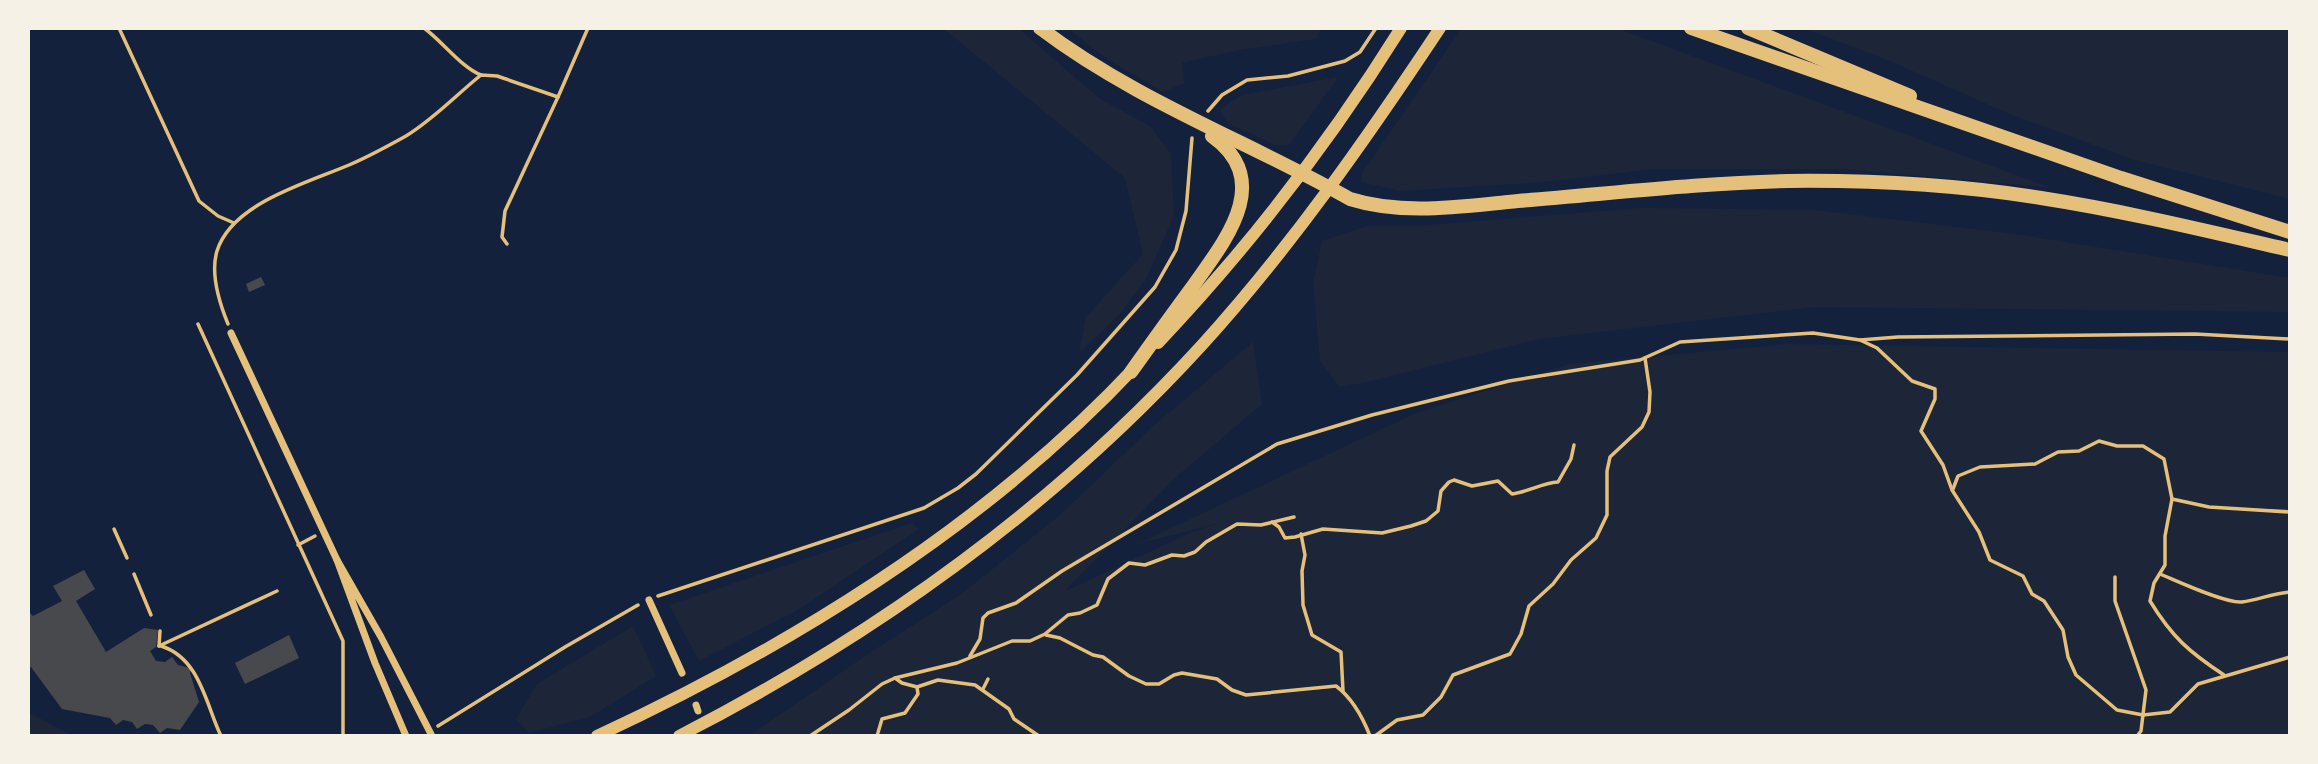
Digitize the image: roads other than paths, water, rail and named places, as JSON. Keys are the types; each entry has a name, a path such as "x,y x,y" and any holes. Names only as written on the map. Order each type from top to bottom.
{"highway":[{"path":"1040,28 1110,76 1185,117 1301,172 1350,199 1373,206 1402,209 1739,183 1801,182 1937,187 2028,196 2097,208 2290,250"},
{"path":"1691,28 2208,207 2290,232"},
{"path":"1748,28 2001,135"},
{"path":"1131,372 1221,247 1238,215 1242,181 1238,166 1228,150 1185,117"}],"main road":[{"path":"597,736 717,676 807,626 919,553 996,494 1081,420 1131,372 1226,267 1301,172 1401,28"},
{"path":"678,736 815,662 874,624 1013,522 1092,453 1202,345 1331,188 1440,28"}],"street":[{"path":"231,332 337,560 375,663 406,736"},
{"path":"337,560 382,637 432,736"},
{"path":"649,600 682,673"}]}
